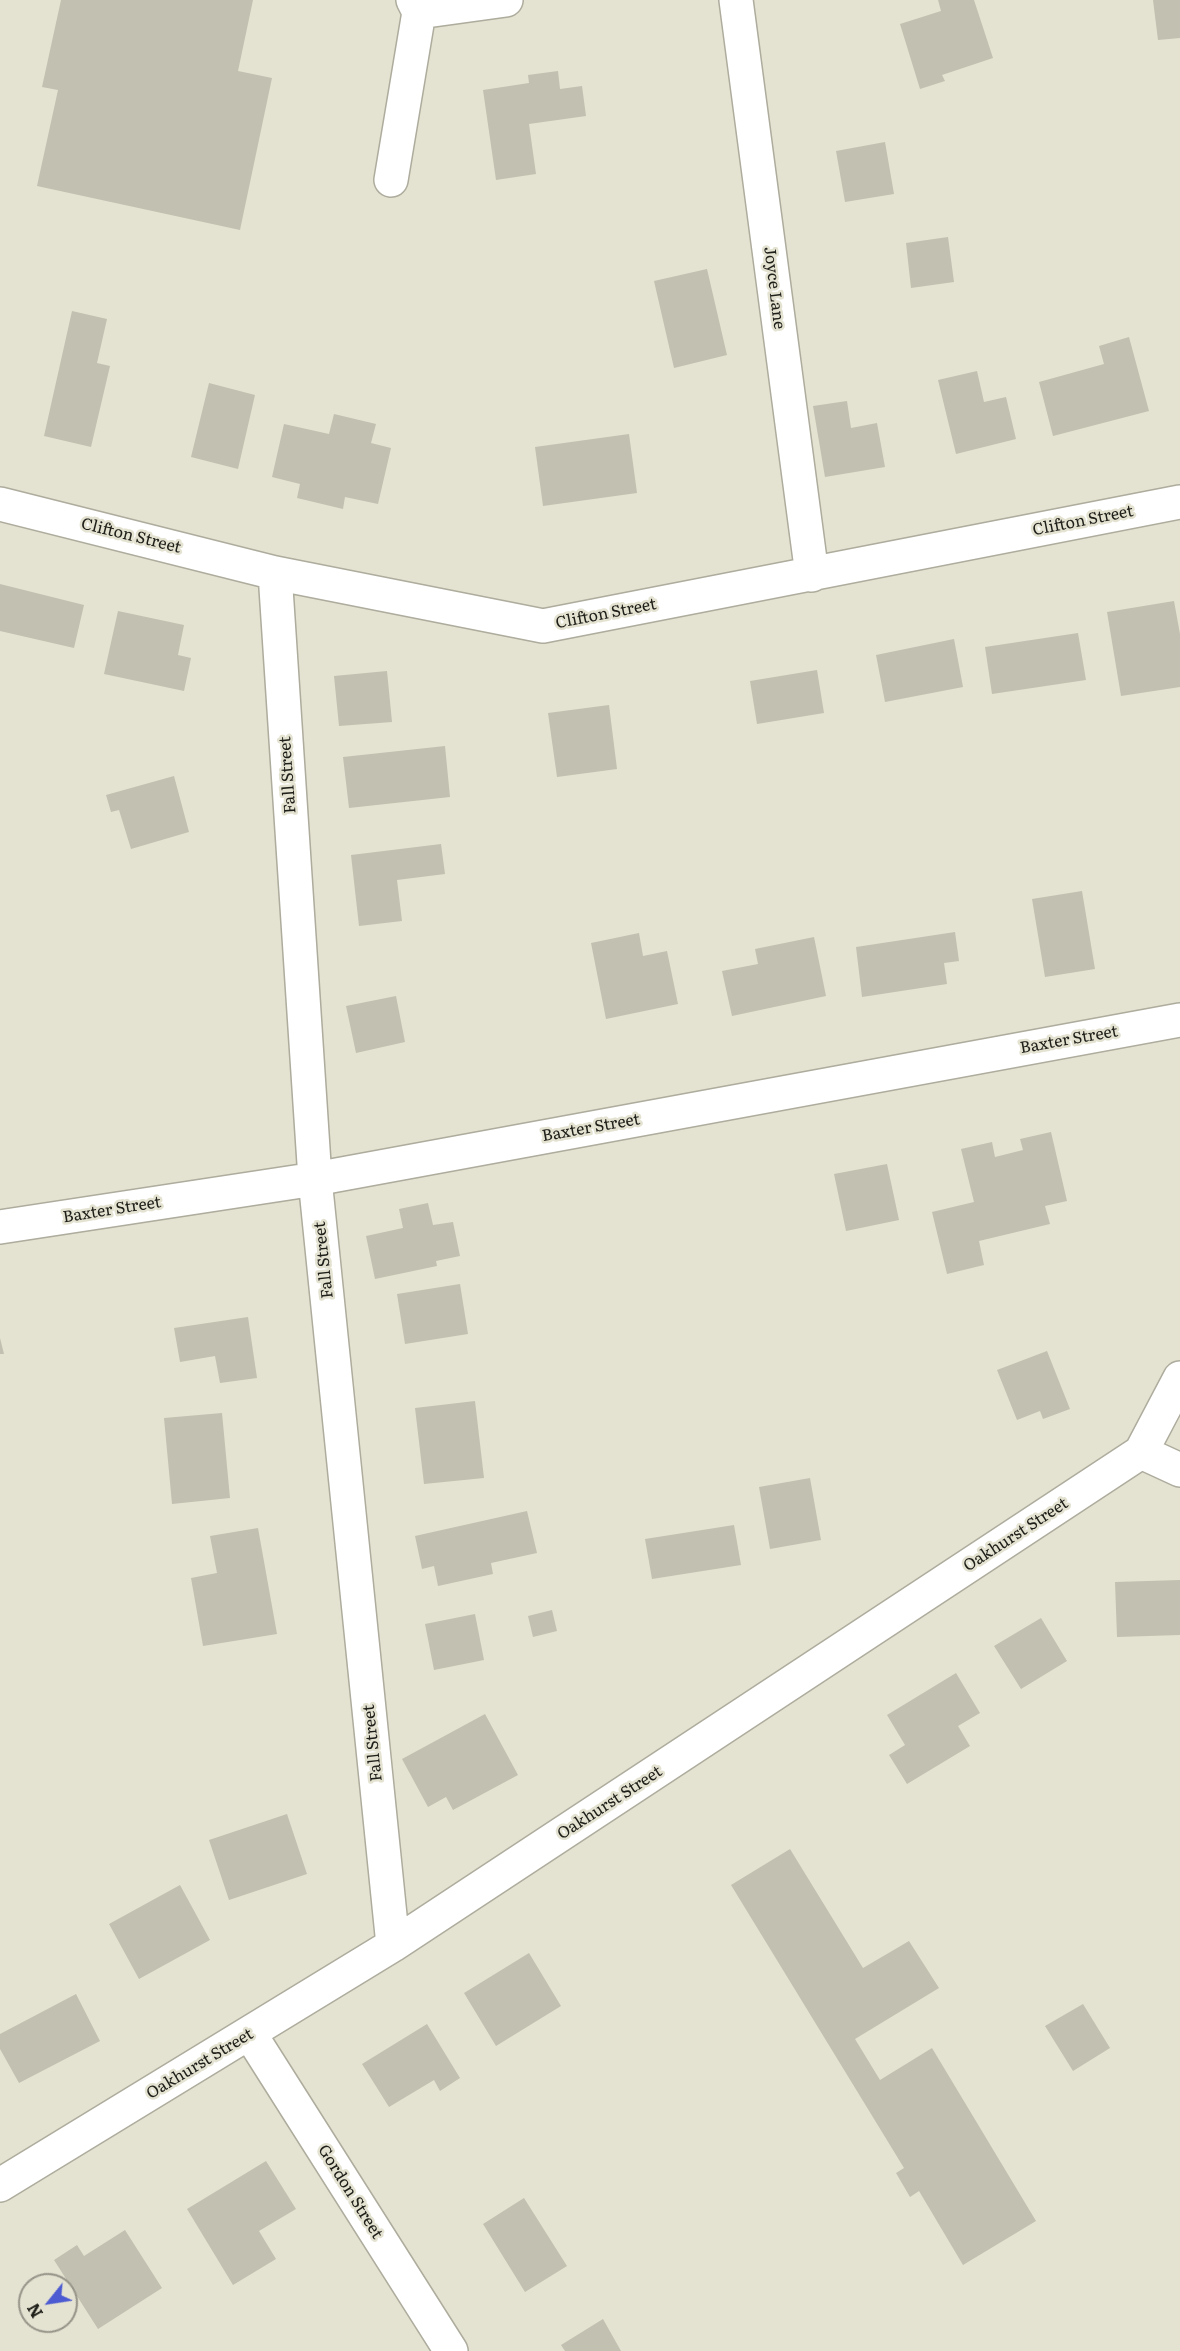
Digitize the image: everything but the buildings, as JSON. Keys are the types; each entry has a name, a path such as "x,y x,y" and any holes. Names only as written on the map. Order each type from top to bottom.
{"street":[{"name":"Joyce Lane","path":"736,0 812,575"},
{"path":"391,180 416,6 494,2"},
{"name":"Clifton Street","path":"0,504 275,573 543,626 1180,502"},
{"name":"Fall Street","path":"275,573 315,1179 393,1945"},
{"name":"Baxter Street","path":"0,1227 315,1179 1180,1020"},
{"name":"Oakhurst Street","path":"0,2185 393,1945 1141,1452 1180,1378"},
{"path":"1141,1452 1180,1470"},
{"name":"Gordon Street","path":"250,2034 451,2351"}]}
